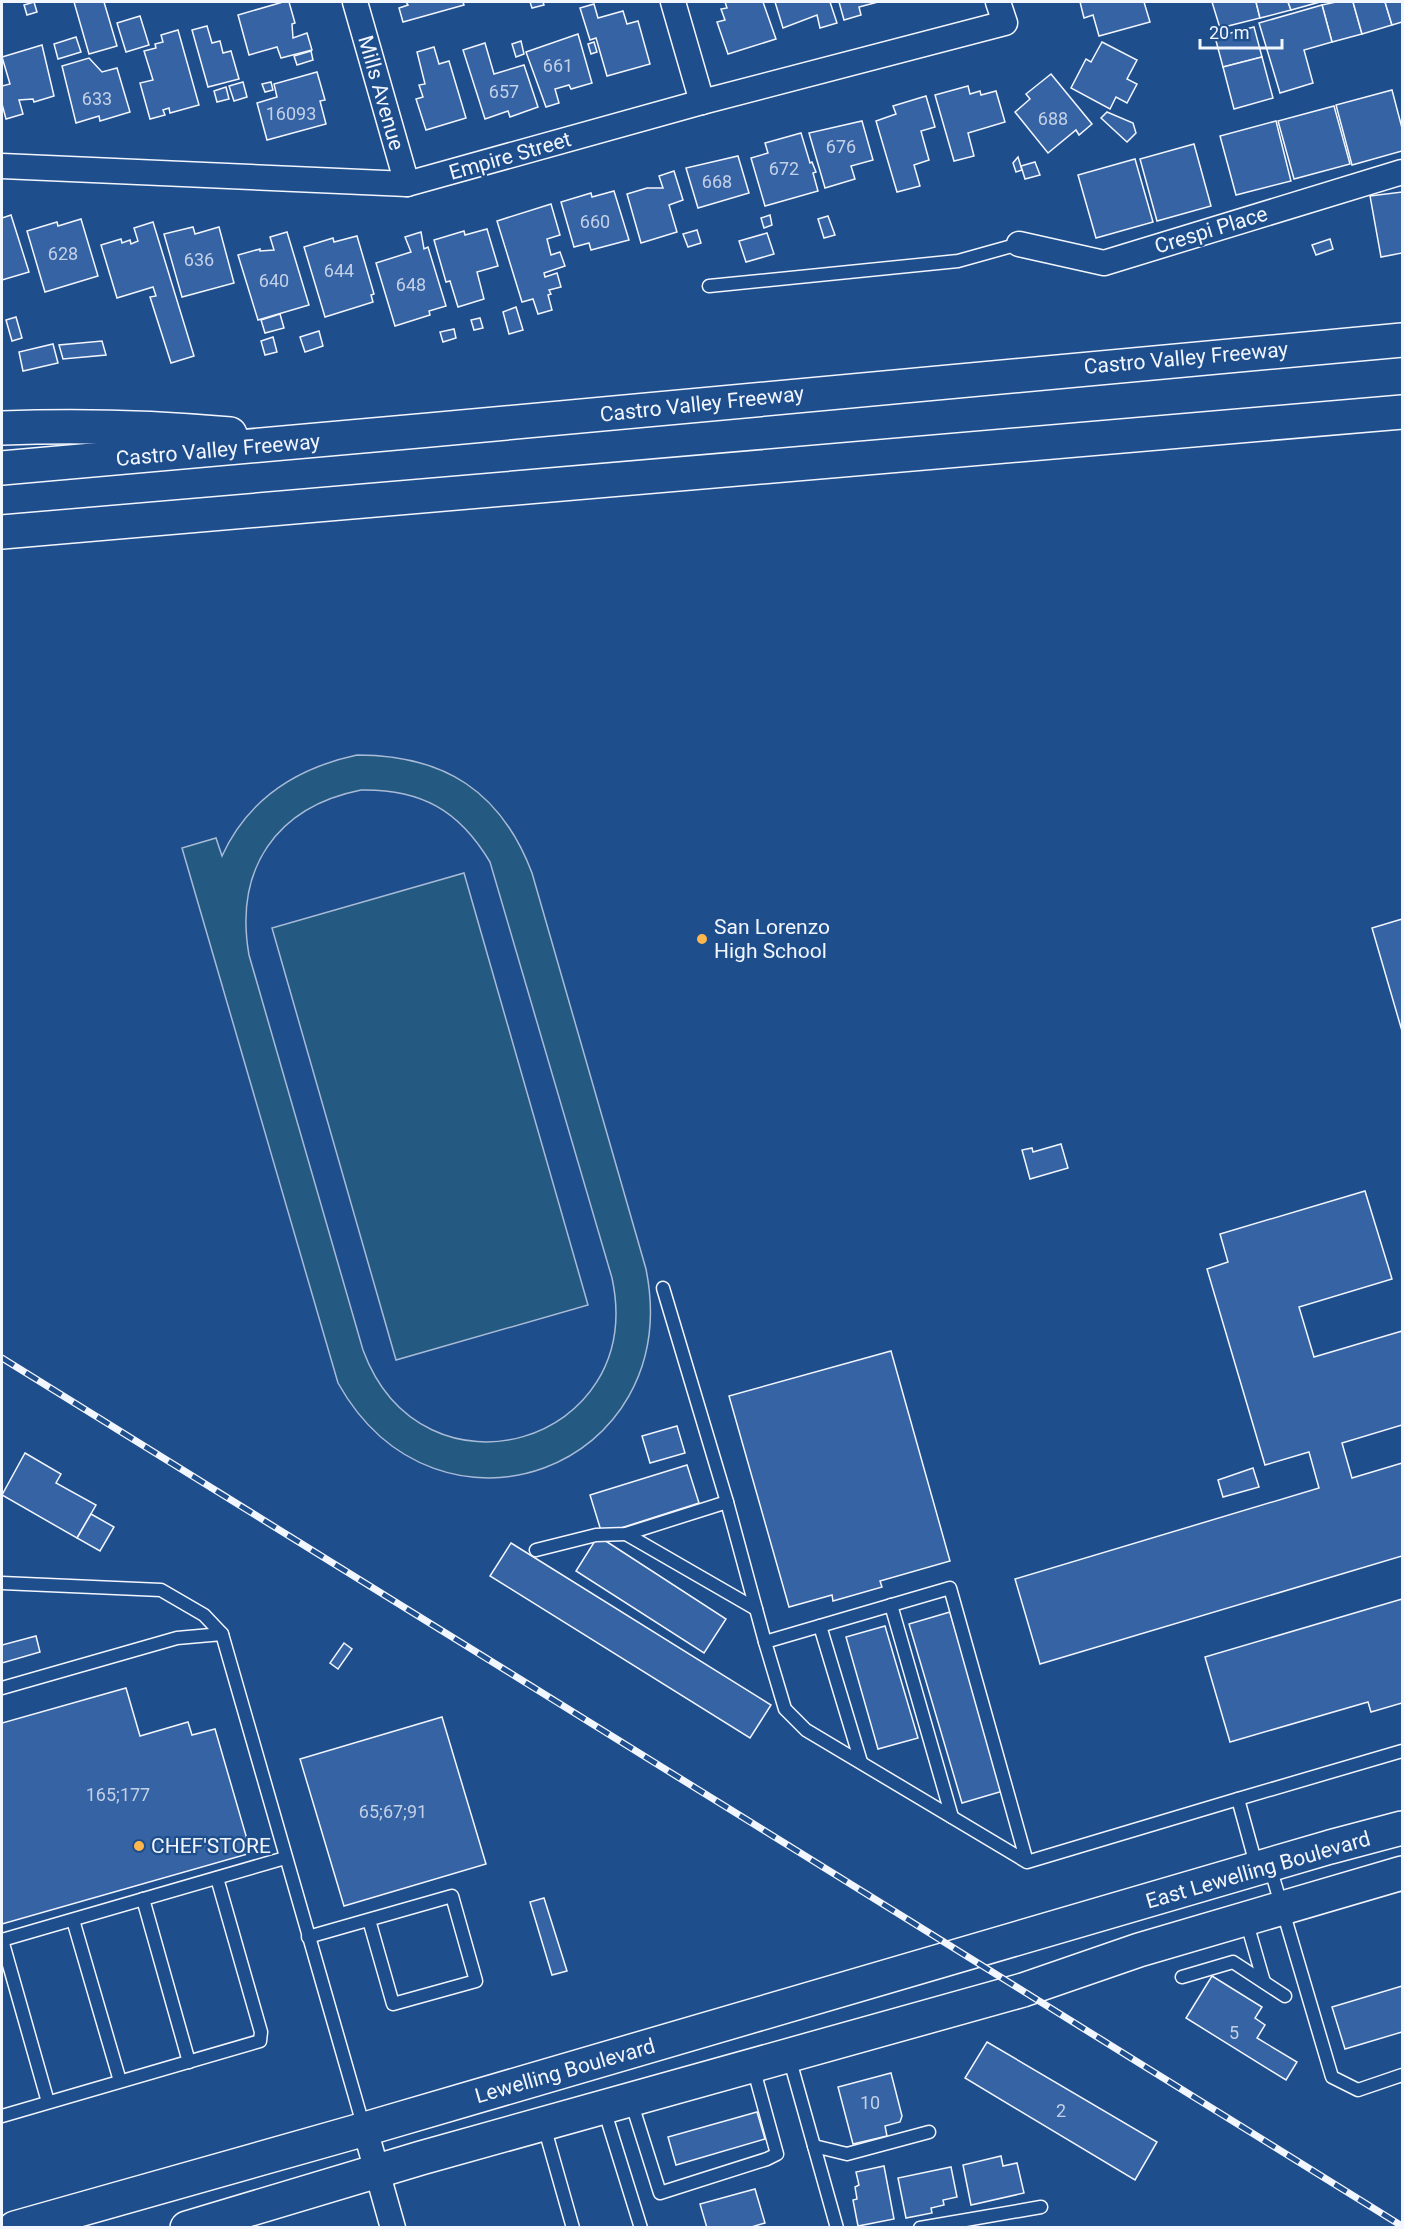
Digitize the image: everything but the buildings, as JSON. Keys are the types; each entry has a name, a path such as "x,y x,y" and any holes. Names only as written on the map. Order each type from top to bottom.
{"main road":[{"name":"Castro Valley Freeway","path":"2,468 316,442 984,376 1402,340"},
{"path":"2,532 1402,412"},
{"path":"2,428 162,427 316,442"},
{"name":"East Lewelling Boulevard","path":"1113,1911 1402,1828"},
{"name":"East Lewelling Boulevard","path":"788,2056 1023,1990 1138,1950 1402,1873"},
{"name":"Lewelling Boulevard","path":"15,2228 365,2130 1113,1911"},
{"path":"187,2228 377,2171 788,2056"}],"street":[{"name":"Mills Avenue","path":"355,2 407,184"},
{"path":"673,2 702,102"},
{"name":"Empire Street","path":"2,166 407,184 702,102 1002,12"},
{"name":"Crespi Place","path":"1019,244 1104,263 1402,172"},
{"path":"365,2130 393,2228"}],"lane":[{"path":"709,286 958,261 1019,244"},
{"path":"663,1288 727,1502 784,1709 806,1730 1028,1862 1402,1750"},
{"path":"536,1550 596,1535 626,1534 727,1502"},
{"path":"626,1534 756,1609"},
{"path":"2,1583 161,1590 204,1615 222,1634 365,2130"},
{"path":"765,1642 950,1588 1028,1862"},
{"path":"891,1605 952,1817"},
{"path":"820,1626 861,1762"},
{"path":"2,1688 177,1638 222,1634"},
{"path":"1238,1799 1264,1868 1283,1908 1332,2077 1358,2090 1402,2075"},
{"path":"48,2102 2,1940 285,1858"},
{"path":"2,2116 260,2041 261,2031 217,1878"},
{"path":"308,1937 452,1896 476,1981 393,2004 369,1920"},
{"path":"143,1899 189,2062"},
{"path":"1246,1919 1264,1982"},
{"path":"73,1920 120,2081"},
{"path":"1182,1977 1233,1962 1285,1996"},
{"path":"788,2056 837,2228"},
{"path":"618,2104 660,2193 777,2154 752,2066"},
{"path":"618,2104 641,2228"},
{"path":"543,2125 573,2228"},
{"path":"814,2146 847,2154 930,2132"},
{"path":"920,2228 1041,2206"}],"shaded area":[{"path":"357,755 388,757 417,762 466,783 504,820 519,844 532,873 646,1269 648,1339 629,1396 592,1440 545,1468 490,1478 434,1468 382,1437 338,1383 182,848 216,838 222,856 233,836 260,802 295,778 335,761","holes":["361,790 402,794 436,806 465,829 490,862 612,1278 614,1336 597,1382 565,1416 523,1437 477,1442 432,1430 392,1400 363,1350 249,955 246,924 248,895 255,869 268,847 284,827 306,811 331,798"]},
{"path":"464,873 588,1305 396,1360 272,928"}],"railway":[{"path":"2,1358 1402,2226"}],"place":[{"name":"San Lorenzo High School","path":"702,939"},
{"name":"CHEF'STORE","path":"139,1846"}]}
